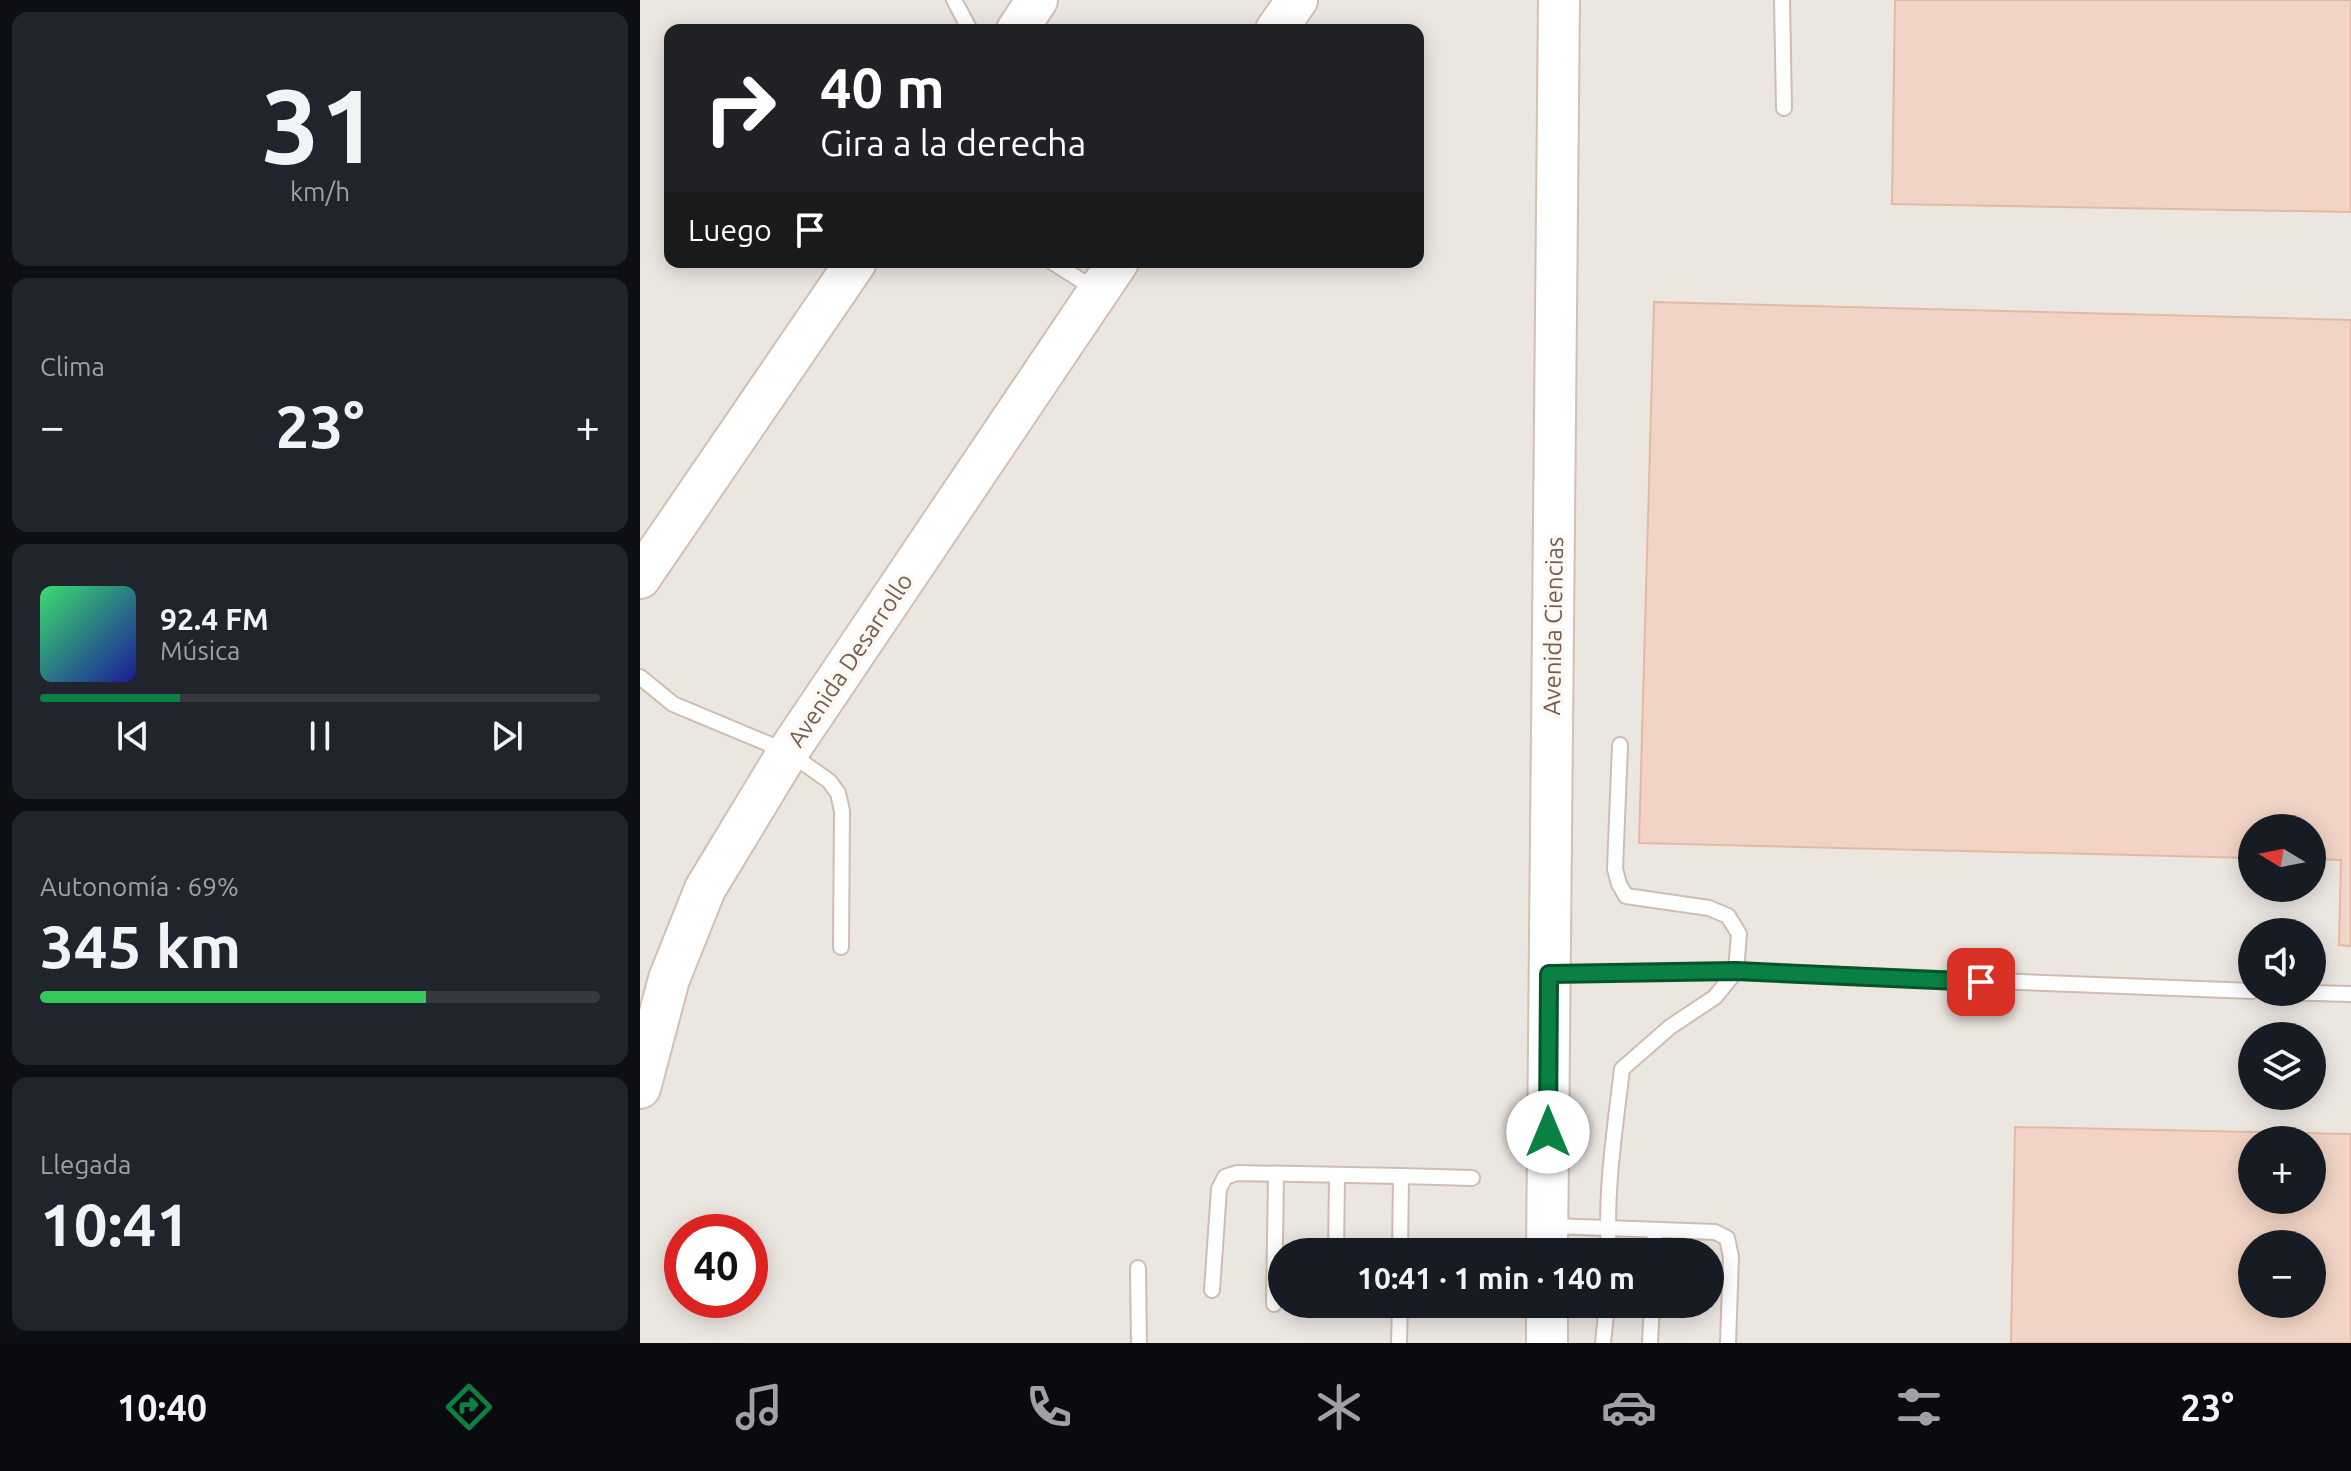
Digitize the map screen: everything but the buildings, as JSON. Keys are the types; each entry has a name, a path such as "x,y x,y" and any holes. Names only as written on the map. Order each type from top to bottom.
{"main road":[{"path":"1021,24 1037,0"},
{"path":"1280,24 1297,0"},
{"name":"Avenida Ciencias","path":"1547,1238 1559,0"},
{"path":"640,578 852,268"},
{"name":"Avenida Desarrollo","path":"640,1088 669,979 705,889 788,752 1108,276"},
{"path":"1547,1318 1547,1343"}],"lane":[{"path":"954,0 967,24"},
{"path":"1782,0 1784,108"},
{"path":"1076,268 1108,276"},
{"path":"640,677 673,704 788,752 829,781 838,793 842,811 841,947"},
{"path":"1608,1238 1622,1069 1670,1027 1715,997 1736,971 1739,934 1728,916 1709,908 1626,896 1615,869 1620,745"},
{"path":"1549,974 1736,971 2238,991"},
{"path":"2326,993 2351,994"},
{"path":"1212,1290 1219,1189 1225,1177 1237,1173 1472,1178"},
{"path":"1275,1238 1276,1175"},
{"path":"1336,1238 1337,1176"},
{"path":"1400,1238 1401,1176"},
{"path":"1552,1238 1607,1228 1715,1232 1727,1238 1731,1257 1728,1343"},
{"path":"1655,1230 1655,1238"},
{"path":"1138,1268 1139,1343"},
{"path":"1399,1343 1400,1318"},
{"path":"1603,1343 1606,1318"},
{"path":"1650,1343 1651,1318"}],"shaded area":[{"path":"640,0 2351,0 2351,1343 640,1343"}],"route":[{"path":"1548,1132 1549,974 1736,971 1981,982"}]}
